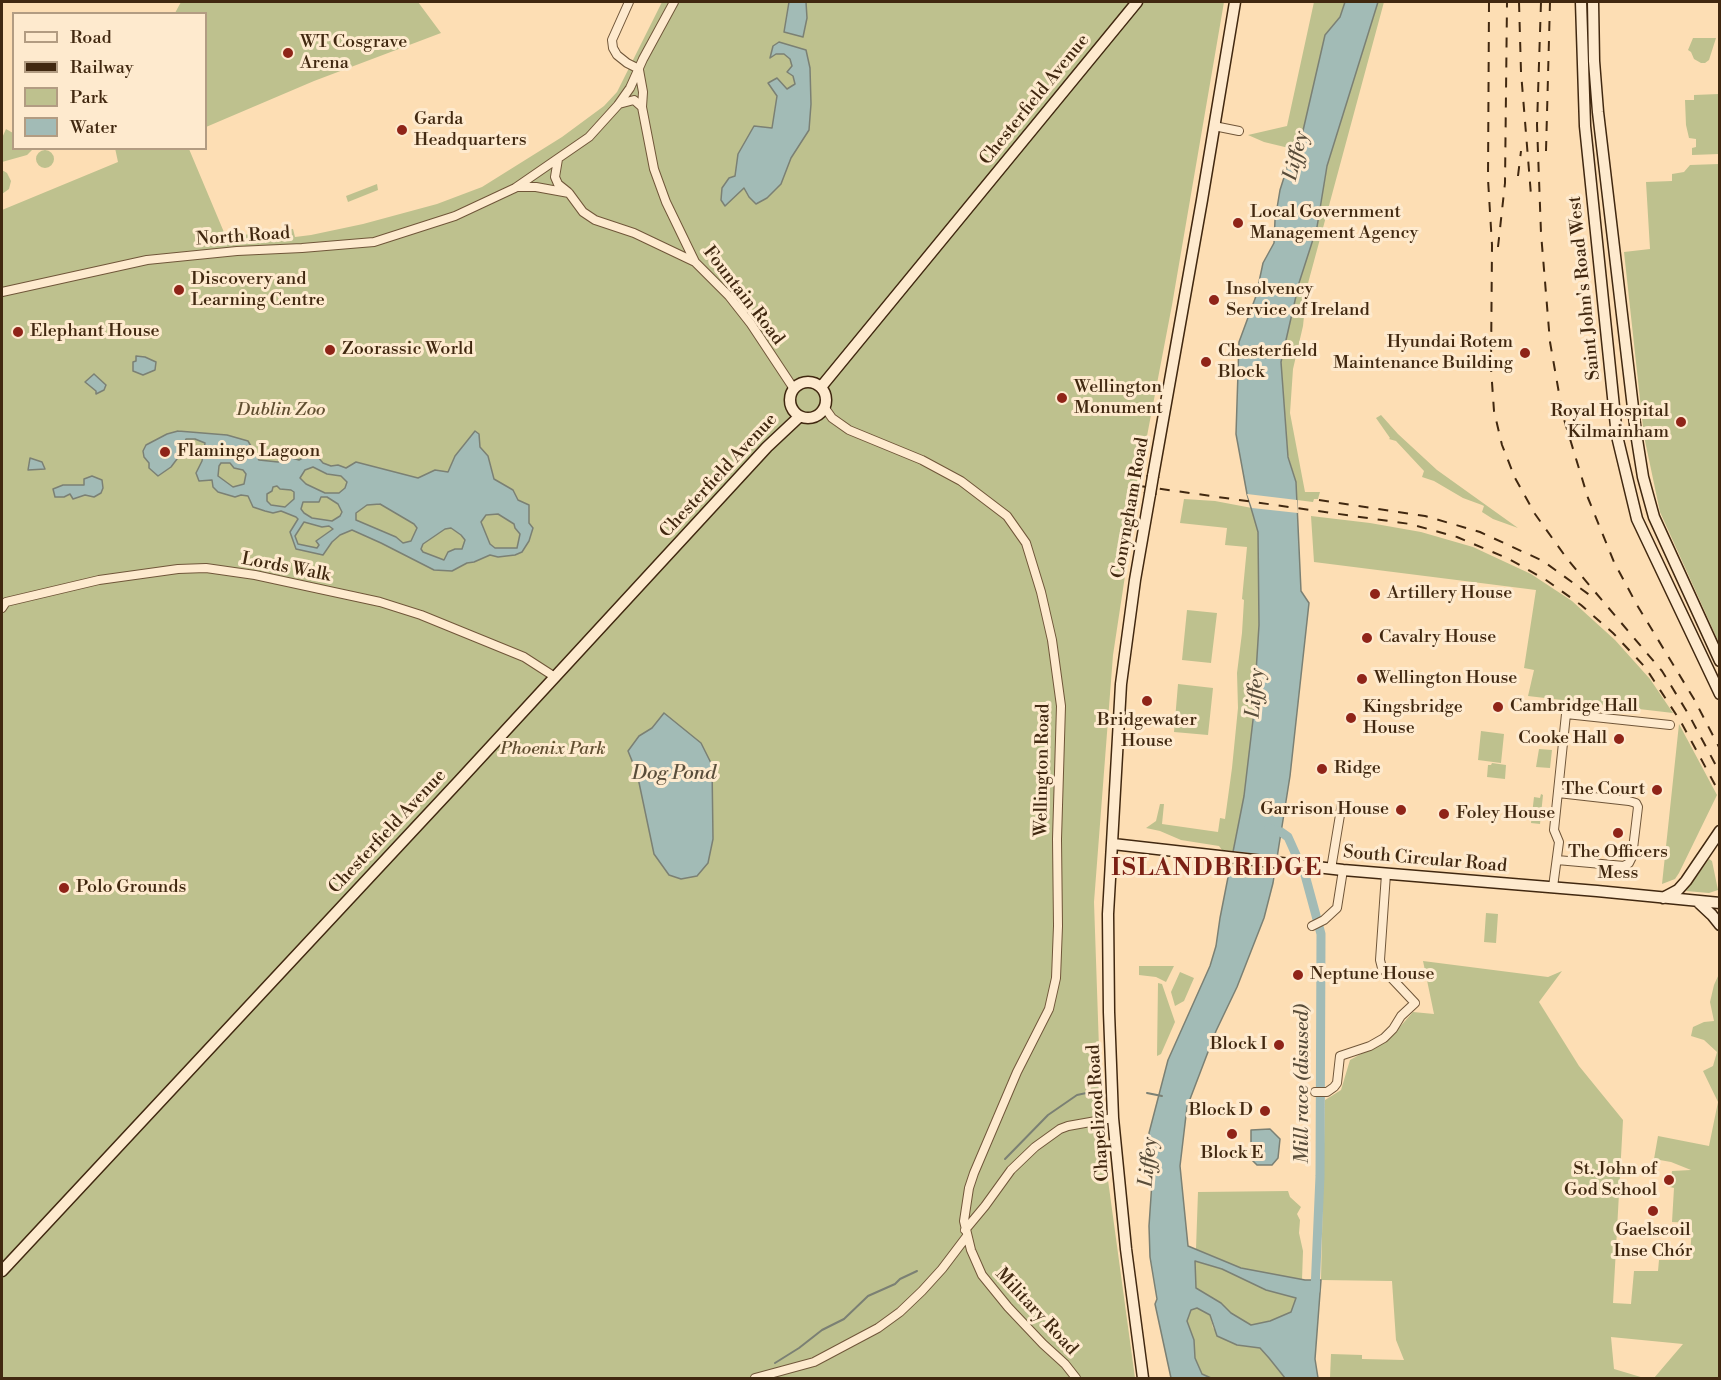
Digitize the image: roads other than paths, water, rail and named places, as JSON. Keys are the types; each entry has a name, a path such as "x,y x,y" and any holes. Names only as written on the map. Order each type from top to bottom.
{"main road":[{"name":"Chesterfield Avenue","path":"821,387 1137,2"},
{"name":"Conyngham Road","path":"1113,844 1123,665 1135,580 1235,2"},
{"name":"Saint John's Road West","path":"1581,2 1585,126 1617,436 1637,519 1719,694"},
{"name":"Saint John's Road West","path":"1593,2 1598,112 1643,477 1654,517 1719,661"},
{"path":"804,382 816,383 821,387 826,397 822,413 812,418 800,417 790,404 794,388 804,382"},
{"name":"Chesterfield Avenue","path":"2,1271 767,447 800,417"},
{"path":"1663,898 1678,890 1686,881 1719,831"},
{"name":"South Circular Road","path":"1113,844 1331,869 1719,903"},
{"name":"Chapelizod Road","path":"1113,844 1108,947 1108,1012 1113,1118 1126,1249 1143,1378"},
{"path":"1697,901 1719,925"}],"street":[{"path":"629,2 612,40 613,48 616,55 639,69"},
{"path":"515,188 589,137 618,105 630,88 674,2"},
{"name":"Fountain Road","path":"639,69 643,92 642,108 654,169 680,234 695,262 729,296 751,324 794,388"},
{"path":"618,105 634,100 642,108"},
{"path":"1214,126 1239,131"},
{"path":"558,159 555,177 558,184 569,193 583,212 595,220 634,233 695,262"},
{"path":"515,188 536,187 569,193"},
{"name":"North Road","path":"2,292 147,260 237,251 374,242 444,221 515,188"},
{"path":"669,250 679,246 680,234"},
{"name":"Wellington Road","path":"825,408 832,418 849,430 922,460 961,482 1007,516 1029,551 1052,640 1061,706 1056,978 1049,1009 1017,1072 974,1173 966,1204 966,1233"},
{"name":"Lords Walk","path":"2,608 6,602 99,580 178,569 206,568 255,575 380,602 421,615 524,657 555,677"},
{"path":"1554,887 1559,842 1554,830 1566,714 1670,725"},
{"path":"1557,860 1624,866 1629,863 1632,857 1638,807 1636,803 1629,801 1558,793"},
{"path":"1331,869 1342,803"},
{"path":"1312,926 1324,920 1336,908 1343,870"},
{"path":"1315,1092 1332,1090 1337,1083 1340,1056 1370,1046 1384,1038 1401,1016 1415,1003 1382,968 1380,960 1386,874"},
{"path":"755,1378 814,1362 878,1329 900,1312 942,1269 1024,1155 1060,1129 1113,1118"},
{"name":"Military Road","path":"966,1233 978,1266 992,1288 1076,1378"}],"water":[{"path":"789,2 806,2 807,18 803,37 784,32"},
{"name":"Liffey","path":"1345,2 1378,2 1327,166 1317,227 1299,283 1281,362 1288,457 1296,482 1301,591 1309,603 1290,776 1273,883 1264,918 1237,987 1216,1031 1187,1107 1180,1166 1188,1246 1241,1268 1305,1280 1321,1280 1315,1359 1318,1378 1285,1378 1260,1348 1237,1345 1217,1336 1210,1315 1197,1308 1191,1310 1187,1321 1194,1340 1195,1358 1202,1374 1211,1378 1171,1378 1155,1304 1157,1299 1150,1257 1149,1226 1153,1167 1149,1133 1168,1060 1210,966 1216,946 1244,796 1253,720 1259,625 1258,532 1247,494 1236,434 1239,342 1256,296 1263,263 1274,243 1280,190 1293,149 1302,135 1325,35 1340,17","holes":["1195,1261 1222,1269 1266,1290 1296,1298 1291,1312 1270,1321 1251,1325 1231,1313 1221,1303 1196,1288"]},
{"path":"779,42 806,50 810,68 809,130 791,158 781,184 767,198 756,204 744,188 725,206 721,200 722,188 729,178 735,176 738,154 754,126 772,128 777,96 768,83 777,78 787,89 795,84 793,76 787,72 792,66 790,59 784,54 776,54 770,58 773,46"},
{"path":"136,356 156,362 155,370 143,375 133,371"},
{"path":"94,374 106,385 104,390 96,394 96,391 85,382"},
{"path":"178,431 227,435 248,441 259,460 278,462 283,459 285,453 293,454 292,458 299,460 310,454 331,466 338,465 346,468 356,462 418,478 435,470 448,472 455,456 475,431 479,434 480,447 488,456 494,479 513,490 518,500 529,505 529,523 533,528 522,552 498,557 490,555 452,571 434,570 352,530 340,535 323,555 296,549 290,532 298,519 296,517 281,511 273,513 253,507 248,496 235,497 218,492 213,487 212,480 199,481 196,473 202,461 205,443 195,439 186,439 180,455 171,467 158,476 149,468 143,451 146,445","holes":["221,463 230,463 234,468 243,470 246,474 244,484 233,487 218,476","313,467 327,474 341,476 347,482 345,488 339,493 325,493 306,484 300,478 305,470","277,486 280,489 291,490 294,492 294,499 285,507 271,505 267,501 267,494 272,491 273,487","321,497 327,497 338,504 342,512 332,521 312,518 301,509 303,502 319,502","380,504 417,528 411,541 403,543 396,537 356,520 356,513 367,505","498,514 514,524 520,534 517,548 495,548 490,544 481,522 486,515","304,522 322,527 329,526 333,529 316,541 319,545 317,548 298,544 295,536","451,528 465,540 462,549 448,552 444,560 423,552 421,549 423,544 445,529"]},
{"path":"30,458 42,462 45,469 28,470"},
{"path":"92,476 102,480 103,488 101,493 94,497 85,495 73,499 70,494 55,497 53,489 63,485 84,485 84,479"},
{"name":"Dog Pond","path":"664,713 701,743 712,765 713,839 708,863 697,876 681,879 669,875 654,854 637,773 628,751 639,736 652,728"},
{"path":"1270,1129 1280,1139 1278,1158 1272,1165 1257,1165 1251,1159 1251,1130"}],"waterway":[{"name":"Mill race (disused)","path":"1269,828 1288,837 1305,875 1321,934 1320,1176 1315,1291"},
{"path":"1005,1159 1048,1115 1077,1095 1091,1092"},
{"path":"1147,1093 1162,1096"},
{"path":"775,1363 822,1330 844,1319 868,1296 917,1271"}],"railway":[{"path":"1489,2 1488,179 1492,245 1491,368 1494,411 1502,445 1515,478 1535,514 1568,560 1662,671 1720,773"},
{"path":"1498,247 1505,183 1507,2"},
{"path":"1519,2 1521,72 1531,195"},
{"path":"1541,2 1537,125 1541,233 1550,342 1563,416 1588,498 1614,562 1637,605 1694,699 1720,749"},
{"path":"1546,151 1550,2"},
{"path":"1518,176 1521,151"},
{"path":"1140,486 1410,524 1457,537 1509,559 1546,580 1581,605 1613,633 1645,667 1681,722 1720,794"},
{"path":"1319,500 1425,516 1480,532 1543,561 1591,596"}],"place":[{"name":"WT Cosgrave Arena","path":"288,53"},
{"name":"Garda Headquarters","path":"402,130"},
{"name":"Local Government Management Agency","path":"1238,223"},
{"name":"Discovery and Learning Centre","path":"179,290"},
{"name":"Insolvency Service of Ireland","path":"1214,300"},
{"name":"Elephant House","path":"18,332"},
{"name":"Zoorassic World","path":"330,350"},
{"name":"Hyundai Rotem Maintenance Building","path":"1525,353"},
{"name":"Chesterfield Block","path":"1206,362"},
{"name":"Wellington Monument","path":"1062,398"},
{"name":"Royal Hospital Kilmainham","path":"1681,422"},
{"name":"Flamingo Lagoon","path":"165,452"},
{"name":"Artillery House","path":"1375,594"},
{"name":"Cavalry House","path":"1367,638"},
{"name":"Wellington House","path":"1362,679"},
{"name":"Bridgewater House","path":"1147,701"},
{"name":"Cambridge Hall","path":"1498,707"},
{"name":"Kingsbridge House","path":"1351,718"},
{"name":"Cooke Hall","path":"1619,739"},
{"name":"Ridge","path":"1322,769"},
{"name":"The Court","path":"1657,790"},
{"name":"Garrison House","path":"1401,810"},
{"name":"Foley House","path":"1444,814"},
{"name":"The Officers Mess","path":"1618,833"},
{"name":"Polo Grounds","path":"64,888"},
{"name":"Neptune House","path":"1298,975"},
{"name":"Block I","path":"1279,1045"},
{"name":"Block D","path":"1265,1111"},
{"name":"Block E","path":"1232,1134"},
{"name":"St. John of God School","path":"1669,1180"},
{"name":"Gaelscoil Inse Chór","path":"1653,1211"}],"district":[{"name":"ISLANDBRIDGE","path":"1217,869"}],"park label":[{"name":"Dublin Zoo","path":"281,411"},
{"name":"Phoenix Park","path":"553,750"}]}
